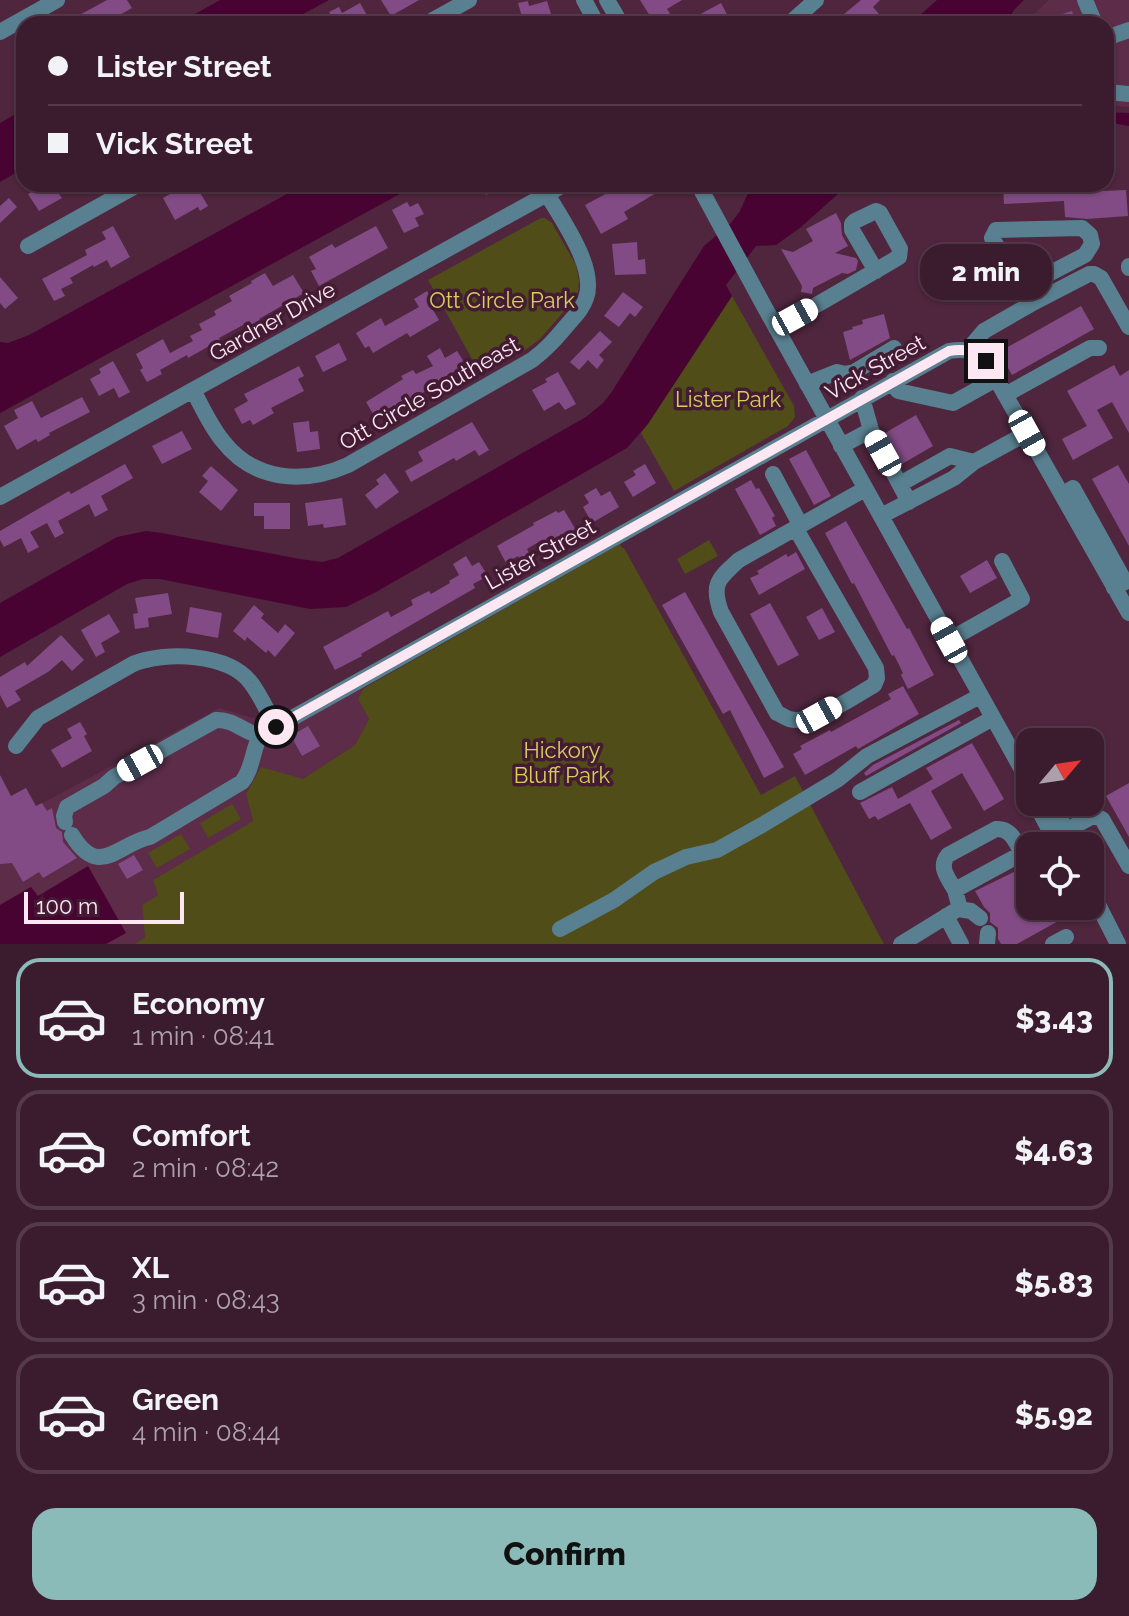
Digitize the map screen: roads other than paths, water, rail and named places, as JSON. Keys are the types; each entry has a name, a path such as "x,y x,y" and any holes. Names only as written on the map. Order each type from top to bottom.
{"street":[{"path":"28,16 57,0"},
{"path":"440,16 469,0"},
{"path":"798,16 816,0"},
{"path":"28,246 125,192"},
{"name":"Gardner Drive","path":"0,497 551,192"},
{"path":"702,192 1016,759"},
{"name":"Ott Circle Southeast","path":"193,390 223,441 245,462 259,469 304,478 348,465 532,360 552,343 577,314 586,299 588,272 547,194"},
{"path":"1022,288 1085,255 1092,244 1090,235 1082,228 996,230 992,238 1031,304"},
{"path":"776,328 876,271"},
{"path":"1129,327 1101,278 1089,274 984,331 968,350 986,361 1129,613"},
{"path":"807,384 837,372 854,372 894,348"},
{"path":"1005,395 1090,348 1099,348"},
{"name":"Vick Street","path":"826,419 949,351 968,350"},
{"path":"893,381 898,391 953,403 996,379"},
{"path":"862,398 871,430 909,502"},
{"name":"Lister Street","path":"260,736 826,419"},
{"path":"841,446 871,430"},
{"path":"881,516 954,478 974,462 1027,433"},
{"path":"900,484 950,456 974,462"},
{"path":"773,474 799,527 876,668 877,678 874,685 819,715 803,720 789,719 777,713 721,612 715,597 716,586 726,571 739,560 799,527 865,489"},
{"path":"949,640 1022,599 1002,561"},
{"path":"16,746 38,718 133,664 160,656 189,656 217,662 243,674 252,683 276,727"},
{"path":"560,929 614,900 654,872 686,857 717,850 750,832 837,780 867,756 980,696"},
{"path":"860,792 993,718"},
{"path":"216,720 231,721 243,730 260,736 250,769 242,782 114,855 99,857 81,848 69,829 64,816 67,807 216,720"},
{"path":"1043,816 1055,832"},
{"path":"1067,832 1093,816 1102,819 1129,866"},
{"path":"901,944 952,913 959,905 943,865 948,855 996,829 1004,828 1016,837"},
{"path":"955,890 1016,856"},
{"path":"952,913 971,911 980,918"},
{"path":"952,913 961,944"},
{"path":"1104,914 1119,941"}],"park label":[{"name":"Ott Circle Park","path":"502,300"},
{"name":"Lister Park","path":"728,399"},
{"name":"Hickory Bluff Park","path":"562,762"}]}
